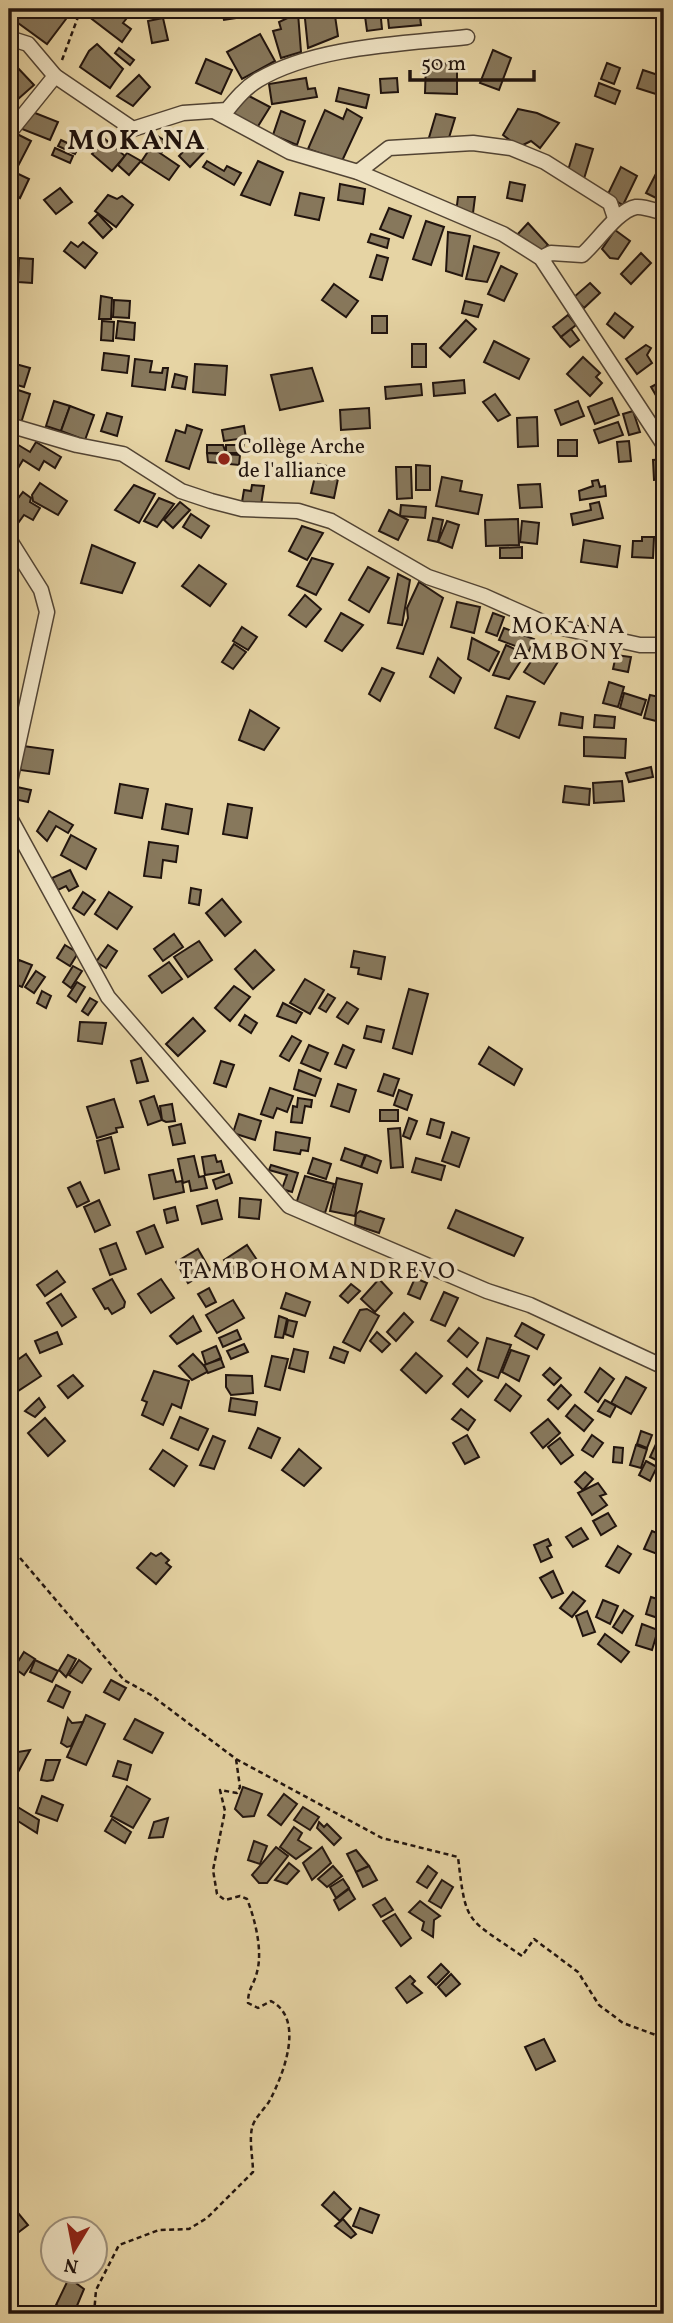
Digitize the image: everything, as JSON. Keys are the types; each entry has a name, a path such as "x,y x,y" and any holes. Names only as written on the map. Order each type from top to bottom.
{"street":[{"path":"9,38 28,44 55,76 133,129 183,113 227,110 243,91 259,79 304,60 382,46 467,37"},
{"path":"9,133 55,76"},
{"path":"214,111 290,152 358,172 503,234 541,258 664,445"},
{"path":"358,172 389,148 474,143 511,148 545,162 610,203 615,218"},
{"path":"541,258 551,253 582,255 600,240 615,218 637,207 664,213"},
{"path":"9,425 77,445 123,454 181,491 211,501 242,509 298,511 331,521 428,577 549,625 640,645 664,645"},
{"path":"9,538 41,590 47,612 9,786"},
{"path":"9,816 107,997 289,1206 487,1291 530,1305 664,1367"}],"path":[{"path":"55,76 81,9"},
{"path":"9,1545 124,1680 151,1695 236,1759 382,1838 458,1857 464,1907 471,1920 522,1956 534,1938 578,1972 599,2005 623,2023 664,2038"},
{"path":"94,2314 96,2290 119,2245 159,2230 189,2229 207,2218 253,2172 252,2127 270,2099 287,2052 290,2024 282,2007 271,2001 258,2008 248,2003 248,1987 257,1973 259,1956 247,1899 240,1896 225,1900 217,1894 214,1870 225,1811 220,1790 237,1793 240,1787 236,1759"}],"building":[{"path":"22,9 53,9 66,19 47,44 14,20"},
{"path":"93,9 134,9 123,23 131,29 122,42 88,16"},
{"path":"221,9 237,9 237,18 224,20"},
{"path":"304,9 334,9 338,36 308,48"},
{"path":"364,9 380,9 382,29 367,31"},
{"path":"387,9 419,9 421,25 389,28"},
{"path":"298,13 301,52 281,58 273,31 281,29 279,22"},
{"path":"163,18 168,40 152,43 148,21"},
{"path":"260,34 275,61 242,79 227,52"},
{"path":"97,44 123,69 110,88 80,67 89,51"},
{"path":"119,48 134,60 130,65 115,53"},
{"path":"493,50 511,58 499,90 480,83"},
{"path":"206,59 232,70 221,94 196,83"},
{"path":"426,63 457,64 457,94 425,93"},
{"path":"607,63 620,68 614,84 601,79"},
{"path":"16,66 34,85 9,107 9,72"},
{"path":"643,70 664,77 662,96 637,88"},
{"path":"139,75 150,87 133,106 117,96"},
{"path":"306,78 308,89 315,88 317,97 272,104 269,84"},
{"path":"397,78 398,92 381,93 380,79"},
{"path":"599,83 620,91 615,104 595,96"},
{"path":"339,88 369,95 366,108 336,101"},
{"path":"247,95 270,107 255,131 231,116"},
{"path":"347,109 362,118 342,161 308,149 325,110 343,119"},
{"path":"518,109 537,113 559,123 540,148 531,141 519,147 503,135"},
{"path":"30,111 58,122 50,140 22,129"},
{"path":"281,111 305,121 297,145 273,135"},
{"path":"436,114 455,118 448,141 428,141"},
{"path":"15,133 31,141 17,168 9,164 9,144"},
{"path":"156,135 167,142 162,152 150,146"},
{"path":"105,139 125,156 112,171 92,154"},
{"path":"195,139 207,149 190,167 179,156"},
{"path":"61,140 78,148 75,154 58,146"},
{"path":"576,144 593,149 583,182 566,177"},
{"path":"151,147 179,166 169,180 141,162"},
{"path":"55,148 73,156 70,163 52,155"},
{"path":"127,153 141,161 129,175 118,165"},
{"path":"207,161 224,171 227,166 241,173 234,185 203,167"},
{"path":"258,161 283,172 270,205 241,195"},
{"path":"661,164 664,166 664,202 646,193"},
{"path":"621,167 637,176 623,205 607,196"},
{"path":"10,170 29,179 20,198 9,192"},
{"path":"510,182 525,185 522,201 507,198"},
{"path":"340,184 365,189 363,204 338,200"},
{"path":"60,188 72,202 56,214 44,200"},
{"path":"300,193 324,198 319,220 295,215"},
{"path":"108,195 117,199 122,196 133,205 116,227 95,211"},
{"path":"458,197 475,197 473,213 456,213"},
{"path":"389,208 411,216 403,238 380,229"},
{"path":"98,214 112,229 103,238 89,223"},
{"path":"426,221 444,227 431,265 413,259"},
{"path":"528,223 548,245 536,256 516,236"},
{"path":"615,230 630,241 618,259 610,258 602,249"},
{"path":"448,232 470,236 462,276 446,271"},
{"path":"371,234 389,239 387,248 368,242"},
{"path":"71,242 78,247 83,242 97,253 85,268 64,251"},
{"path":"474,246 499,253 487,282 466,279"},
{"path":"641,253 651,263 631,284 621,274"},
{"path":"377,255 388,258 382,280 370,277"},
{"path":"19,258 33,259 32,283 18,282"},
{"path":"501,266 517,274 504,301 488,294"},
{"path":"590,283 600,293 584,308 574,297"},
{"path":"334,284 358,301 346,317 322,300"},
{"path":"101,296 112,298 111,319 99,319"},
{"path":"114,300 130,301 129,318 113,317"},
{"path":"465,301 482,305 478,317 462,313"},
{"path":"615,313 633,327 624,338 607,324"},
{"path":"568,315 576,325 561,337 553,327"},
{"path":"372,316 387,316 387,333 372,333"},
{"path":"466,320 476,329 450,357 440,348"},
{"path":"102,321 114,322 113,341 101,340"},
{"path":"118,321 135,323 134,340 116,338"},
{"path":"571,329 579,340 570,347 561,337"},
{"path":"494,341 529,359 519,379 484,362"},
{"path":"412,344 426,344 426,367 412,367"},
{"path":"646,345 651,348 647,355 652,363 637,374 626,359"},
{"path":"104,353 129,356 127,373 102,370"},
{"path":"583,357 600,373 596,377 602,383 590,396 567,374"},
{"path":"135,359 152,361 150,372 162,373 163,368 168,368 165,390 132,386"},
{"path":"12,363 30,368 24,387 10,383"},
{"path":"195,364 227,366 225,395 193,392"},
{"path":"312,368 323,401 280,410 271,375"},
{"path":"175,374 187,377 185,389 172,387"},
{"path":"464,380 465,393 434,396 433,383"},
{"path":"664,380 664,402 661,404 651,387"},
{"path":"421,384 422,395 386,399 385,387"},
{"path":"9,387 30,394 21,423 9,420"},
{"path":"495,394 510,415 498,421 483,402"},
{"path":"612,398 619,415 595,424 588,407"},
{"path":"54,401 70,406 61,431 46,426"},
{"path":"578,401 584,416 561,425 555,410"},
{"path":"70,406 94,415 85,440 61,431"},
{"path":"369,408 370,428 341,430 340,410"},
{"path":"633,411 640,432 629,435 623,414"},
{"path":"107,413 122,417 117,436 101,431"},
{"path":"537,417 538,446 518,447 517,418"},
{"path":"618,422 623,435 599,443 594,430"},
{"path":"187,425 202,430 189,469 166,461 176,430 185,433"},
{"path":"244,426 246,438 224,441 222,430"},
{"path":"10,440 30,452 36,442 61,457 55,468 44,461 39,470 23,460 14,475 9,472"},
{"path":"558,440 577,440 577,456 558,456"},
{"path":"629,441 631,461 619,462 617,442"},
{"path":"207,445 223,445 226,453 207,453"},
{"path":"226,445 244,445 244,453 226,453"},
{"name":"Collège Arche de l'alliance","path":"207,453 240,455 239,465 208,462"},
{"path":"664,459 664,479 654,480 653,460"},
{"path":"318,464 340,469 334,498 311,493"},
{"path":"416,465 430,466 430,490 416,490"},
{"path":"396,467 411,467 412,498 397,499"},
{"path":"442,477 462,481 460,491 482,495 478,514 436,506"},
{"path":"598,480 600,487 605,486 606,496 580,500 579,491 593,486 592,481"},
{"path":"40,483 67,501 58,515 33,501 32,495"},
{"path":"540,484 542,507 520,508 518,485"},
{"path":"134,485 155,494 139,523 115,510"},
{"path":"252,485 264,486 261,505 242,502 244,490 251,491"},
{"path":"23,492 31,498 30,502 40,508 33,520 24,515 13,530 9,525 9,510"},
{"path":"159,498 174,504 157,527 144,521"},
{"path":"180,502 190,510 173,528 164,520"},
{"path":"599,502 603,518 573,525 571,514 591,510 590,504"},
{"path":"401,505 426,507 425,518 400,516"},
{"path":"389,510 408,520 398,540 379,531"},
{"path":"191,514 209,526 201,538 183,527"},
{"path":"433,518 443,520 438,542 428,540"},
{"path":"518,519 519,545 486,546 485,520"},
{"path":"447,521 459,525 452,548 438,542"},
{"path":"522,521 539,523 537,544 520,542"},
{"path":"302,526 323,533 307,560 289,551"},
{"path":"642,537 654,537 653,558 632,557 633,541 642,541"},
{"path":"584,540 620,546 617,567 581,562"},
{"path":"92,545 135,563 122,593 81,583"},
{"path":"522,547 522,558 500,558 500,548"},
{"path":"312,558 333,564 316,595 297,586"},
{"path":"199,565 226,584 210,606 182,586"},
{"path":"368,567 389,578 369,612 349,600"},
{"path":"398,574 410,580 402,625 388,623"},
{"path":"419,582 443,598 423,654 397,648 408,618 407,608"},
{"path":"305,595 321,609 306,627 289,615"},
{"path":"457,602 480,607 474,633 451,627"},
{"path":"341,613 363,625 342,651 325,641"},
{"path":"493,613 504,617 497,636 486,632"},
{"path":"242,627 257,637 248,650 233,641"},
{"path":"504,628 534,639 529,651 499,640"},
{"path":"472,638 499,652 489,671 468,659"},
{"path":"234,644 246,652 233,669 222,662"},
{"path":"506,645 525,654 509,679 493,675"},
{"path":"540,648 559,660 544,684 524,672"},
{"path":"616,655 631,657 628,672 613,669"},
{"path":"438,658 461,678 454,693 430,677"},
{"path":"382,668 394,673 380,701 369,694"},
{"path":"609,682 624,687 618,707 603,703"},
{"path":"624,693 646,700 641,715 620,708"},
{"path":"650,695 664,698 664,723 644,718"},
{"path":"507,696 535,702 519,738 495,728"},
{"path":"250,710 279,728 264,750 239,740"},
{"path":"561,713 583,717 582,728 559,725"},
{"path":"595,715 615,717 614,728 594,727"},
{"path":"584,737 626,739 625,758 584,756"},
{"path":"23,746 53,750 49,774 20,770"},
{"path":"651,767 653,777 629,782 626,773"},
{"path":"622,781 624,801 594,803 593,783"},
{"path":"120,784 148,789 142,818 115,813"},
{"path":"565,786 590,789 589,805 563,802"},
{"path":"17,787 31,790 28,802 14,799"},
{"path":"166,804 192,809 188,834 162,829"},
{"path":"228,804 252,808 247,838 223,834"},
{"path":"49,811 73,825 68,833 56,826 47,841 37,831"},
{"path":"71,835 96,849 86,869 61,855"},
{"path":"149,842 178,846 176,862 163,860 161,878 144,876"},
{"path":"70,870 78,886 69,891 66,886 58,890 52,878"},
{"path":"191,888 201,890 199,905 189,903"},
{"path":"83,892 95,900 84,915 73,908"},
{"path":"109,892 132,907 117,929 95,914"},
{"path":"222,899 241,922 225,936 206,913"},
{"path":"174,934 183,947 163,961 154,949"},
{"path":"199,941 212,960 188,977 174,957"},
{"path":"65,945 78,953 70,966 57,958"},
{"path":"108,945 117,951 106,968 96,962"},
{"path":"255,950 274,970 253,989 235,969"},
{"path":"354,951 385,957 381,979 358,974 359,968 351,967"},
{"path":"19,960 32,965 22,987 10,982"},
{"path":"169,962 182,979 162,993 149,976"},
{"path":"73,966 82,971 71,988 63,982"},
{"path":"36,971 45,977 34,993 25,987"},
{"path":"305,979 324,990 310,1014 290,1003"},
{"path":"77,982 85,987 76,1002 68,996"},
{"path":"234,986 250,997 230,1021 215,1008"},
{"path":"409,989 428,994 412,1054 393,1048"},
{"path":"42,991 51,996 46,1008 37,1003"},
{"path":"328,994 335,998 326,1012 319,1008"},
{"path":"90,998 97,1002 88,1015 82,1011"},
{"path":"347,1002 358,1009 348,1024 337,1017"},
{"path":"283,1003 302,1013 296,1023 277,1016"},
{"path":"245,1015 257,1023 251,1033 239,1025"},
{"path":"193,1018 205,1031 178,1056 166,1044"},
{"path":"80,1022 106,1023 102,1044 78,1041"},
{"path":"367,1026 384,1030 381,1042 364,1038"},
{"path":"292,1036 301,1041 289,1061 280,1056"},
{"path":"309,1045 328,1053 320,1071 301,1063"},
{"path":"343,1045 354,1050 346,1068 335,1064"},
{"path":"489,1047 522,1069 514,1085 479,1064"},
{"path":"141,1058 148,1081 137,1083 131,1061"},
{"path":"221,1061 234,1065 226,1087 214,1083"},
{"path":"299,1070 321,1079 315,1096 294,1089"},
{"path":"384,1074 399,1079 393,1096 378,1091"},
{"path":"338,1084 356,1090 349,1112 331,1106"},
{"path":"270,1088 293,1096 287,1112 277,1108 273,1118 261,1114"},
{"path":"399,1090 412,1095 407,1110 394,1105"},
{"path":"154,1096 162,1120 148,1125 140,1101"},
{"path":"298,1098 312,1100 311,1107 305,1106 302,1123 291,1122 293,1106 297,1107"},
{"path":"114,1099 123,1127 116,1128 117,1132 97,1138 87,1107"},
{"path":"172,1104 175,1121 166,1122 162,1120 160,1106"},
{"path":"380,1110 398,1110 398,1121 380,1121"},
{"path":"239,1114 261,1121 255,1140 233,1133"},
{"path":"409,1118 417,1121 410,1139 403,1136"},
{"path":"431,1119 444,1123 440,1138 427,1134"},
{"path":"181,1124 185,1143 173,1145 169,1127"},
{"path":"400,1128 403,1167 391,1168 388,1129"},
{"path":"276,1132 310,1138 308,1151 301,1150 300,1154 274,1150"},
{"path":"452,1132 469,1138 459,1167 442,1161"},
{"path":"111,1137 119,1169 105,1173 97,1141"},
{"path":"345,1148 365,1155 361,1167 341,1160"},
{"path":"215,1155 217,1162 221,1161 224,1172 205,1175 202,1157"},
{"path":"366,1155 381,1161 377,1173 361,1167"},
{"path":"194,1156 199,1177 204,1176 207,1188 191,1191 189,1181 183,1183 178,1159"},
{"path":"313,1158 331,1164 326,1179 308,1173"},
{"path":"416,1158 445,1166 441,1180 412,1172"},
{"path":"271,1165 298,1173 292,1192 282,1189 287,1175 269,1170"},
{"path":"173,1170 176,1182 182,1181 184,1192 154,1199 149,1175"},
{"path":"229,1174 232,1183 216,1189 213,1180"},
{"path":"305,1176 334,1184 325,1213 296,1204"},
{"path":"337,1178 362,1184 355,1216 330,1211"},
{"path":"80,1182 89,1201 77,1207 68,1188"},
{"path":"240,1198 261,1200 259,1219 239,1217"},
{"path":"99,1200 110,1225 95,1232 84,1207"},
{"path":"217,1200 222,1219 202,1224 197,1206"},
{"path":"175,1207 178,1220 167,1223 164,1210"},
{"path":"456,1210 523,1238 514,1256 448,1228"},
{"path":"360,1211 384,1219 379,1233 355,1225 356,1214"},
{"path":"154,1225 163,1247 146,1254 137,1232"},
{"path":"116,1243 126,1269 110,1275 100,1249"},
{"path":"247,1245 259,1263 236,1278 224,1260"},
{"path":"198,1249 210,1270 188,1283 176,1262"},
{"path":"57,1271 65,1282 45,1296 37,1285"},
{"path":"415,1278 427,1283 420,1299 408,1294"},
{"path":"112,1279 125,1302 124,1307 112,1314 108,1308 105,1309 93,1289"},
{"path":"161,1279 174,1298 151,1313 138,1294"},
{"path":"379,1279 392,1293 375,1312 361,1299"},
{"path":"351,1284 360,1291 348,1303 340,1296"},
{"path":"209,1288 216,1302 206,1307 198,1294"},
{"path":"444,1292 458,1298 445,1326 431,1320"},
{"path":"286,1293 310,1302 305,1316 281,1308"},
{"path":"61,1294 76,1317 62,1326 47,1303"},
{"path":"233,1300 244,1318 217,1333 206,1315"},
{"path":"367,1309 379,1316 360,1351 343,1342 360,1310"},
{"path":"404,1313 413,1322 396,1341 387,1332"},
{"path":"193,1316 201,1331 177,1344 170,1336"},
{"path":"279,1316 287,1319 283,1338 275,1337"},
{"path":"288,1320 297,1322 293,1337 285,1334"},
{"path":"522,1323 544,1335 537,1349 515,1336"},
{"path":"459,1328 478,1343 467,1357 448,1341"},
{"path":"237,1330 241,1339 223,1347 219,1338"},
{"path":"57,1332 62,1344 40,1353 35,1341"},
{"path":"377,1332 390,1344 382,1352 370,1341"},
{"path":"487,1338 511,1345 498,1378 478,1370"},
{"path":"244,1344 248,1352 231,1359 227,1351"},
{"path":"216,1346 221,1358 206,1365 202,1352"},
{"path":"334,1347 348,1352 344,1363 330,1358"},
{"path":"294,1349 308,1352 304,1372 289,1368"},
{"path":"511,1350 529,1356 519,1381 502,1372"},
{"path":"416,1353 442,1376 426,1393 401,1370"},
{"path":"26,1354 41,1376 18,1391 9,1377 9,1366"},
{"path":"193,1354 209,1371 192,1380 179,1366"},
{"path":"272,1356 288,1359 280,1390 265,1386"},
{"path":"221,1359 224,1367 208,1373 204,1365"},
{"path":"467,1368 482,1381 468,1397 453,1384"},
{"path":"550,1368 561,1378 554,1385 543,1375"},
{"path":"600,1368 614,1379 598,1402 585,1392"},
{"path":"154,1371 189,1381 181,1408 172,1404 163,1425 142,1415 147,1402 142,1400"},
{"path":"73,1375 83,1386 68,1398 58,1386"},
{"path":"226,1375 252,1376 253,1393 231,1395 226,1387"},
{"path":"626,1377 646,1388 631,1414 611,1403"},
{"path":"506,1384 521,1396 510,1411 495,1400"},
{"path":"561,1385 571,1395 558,1409 548,1400"},
{"path":"39,1398 45,1407 35,1417 25,1411"},
{"path":"231,1398 257,1402 255,1415 229,1411"},
{"path":"605,1400 616,1406 610,1417 598,1411"},
{"path":"575,1405 593,1420 584,1431 566,1416"},
{"path":"461,1409 475,1420 468,1430 452,1419"},
{"path":"180,1417 208,1429 198,1450 171,1438"},
{"path":"45,1418 65,1441 48,1456 28,1433"},
{"path":"548,1419 560,1433 543,1448 531,1433"},
{"path":"258,1428 280,1438 271,1458 249,1448"},
{"path":"641,1431 652,1435 647,1448 637,1444"},
{"path":"467,1435 479,1457 465,1464 453,1443"},
{"path":"592,1435 603,1443 593,1457 582,1450"},
{"path":"213,1436 225,1441 214,1469 200,1465"},
{"path":"560,1438 573,1455 561,1464 548,1447"},
{"path":"656,1444 664,1448 658,1461 650,1457"},
{"path":"636,1445 647,1449 641,1468 630,1465"},
{"path":"614,1447 623,1448 622,1463 613,1462"},
{"path":"299,1449 321,1468 304,1486 282,1470"},
{"path":"163,1450 187,1466 174,1486 150,1469"},
{"path":"646,1461 657,1467 650,1481 639,1475"},
{"path":"585,1472 593,1479 583,1490 575,1482"},
{"path":"598,1483 606,1494 600,1496 607,1505 592,1515 578,1493"},
{"path":"608,1513 616,1526 601,1535 593,1521"},
{"path":"581,1528 588,1539 573,1547 566,1537"},
{"path":"652,1531 664,1536 660,1555 644,1549"},
{"path":"548,1539 551,1545 547,1547 552,1557 541,1562 534,1545"},
{"path":"618,1546 631,1554 619,1573 606,1566"},
{"path":"151,1553 156,1556 161,1553 169,1560 166,1563 171,1567 156,1584 137,1568"},
{"path":"553,1571 563,1593 552,1598 540,1578"},
{"path":"573,1592 585,1601 572,1617 560,1608"},
{"path":"651,1597 664,1601 664,1620 646,1614"},
{"path":"603,1600 618,1606 610,1624 596,1617"},
{"path":"624,1610 633,1616 622,1633 613,1627"},
{"path":"587,1611 595,1632 583,1636 576,1616"},
{"path":"642,1624 658,1630 652,1650 636,1645"},
{"path":"605,1634 629,1652 621,1662 598,1644"},
{"path":"24,1652 35,1659 24,1675 14,1668"},
{"path":"68,1655 76,1659 66,1677 59,1670"},
{"path":"35,1660 58,1671 52,1682 30,1672"},
{"path":"79,1660 91,1669 82,1683 69,1675"},
{"path":"111,1680 126,1688 119,1700 104,1692"},
{"path":"56,1685 70,1692 63,1708 48,1701"},
{"path":"86,1715 105,1724 86,1765 67,1757"},
{"path":"68,1718 72,1723 83,1722 71,1746 67,1747 61,1743"},
{"path":"135,1719 163,1733 152,1753 124,1739"},
{"path":"10,1741 18,1752 30,1750 17,1774 9,1777"},
{"path":"46,1760 60,1760 53,1780 41,1780"},
{"path":"118,1761 131,1765 127,1780 113,1776"},
{"path":"127,1786 150,1799 133,1828 111,1816"},
{"path":"243,1787 262,1794 254,1816 243,1817 235,1809"},
{"path":"284,1794 297,1804 281,1825 268,1815"},
{"path":"42,1796 63,1805 57,1821 36,1813"},
{"path":"16,1806 39,1820 37,1833 10,1816"},
{"path":"303,1807 319,1817 310,1830 294,1820"},
{"path":"168,1818 163,1837 149,1838 154,1822"},
{"path":"112,1819 131,1832 125,1843 105,1831"},
{"path":"319,1822 324,1827 327,1824 341,1838 334,1845 317,1828"},
{"path":"294,1827 302,1833 298,1840 311,1848 296,1859 280,1847"},
{"path":"254,1841 267,1846 260,1864 248,1860"},
{"path":"276,1847 288,1856 267,1883 259,1883 252,1875"},
{"path":"322,1847 331,1863 312,1880 303,1863"},
{"path":"356,1850 369,1866 356,1872 347,1854"},
{"path":"289,1863 299,1871 287,1884 275,1880"},
{"path":"333,1866 342,1876 327,1887 318,1879"},
{"path":"369,1866 377,1880 363,1887 356,1872"},
{"path":"428,1866 437,1873 427,1888 417,1882"},
{"path":"343,1879 349,1888 336,1898 330,1887"},
{"path":"442,1880 453,1887 441,1908 429,1901"},
{"path":"349,1889 355,1899 339,1910 334,1900"},
{"path":"385,1898 393,1910 381,1917 373,1905"},
{"path":"420,1901 440,1916 434,1920 433,1937 422,1930 424,1922 409,1912"},
{"path":"395,1914 411,1938 401,1946 383,1921"},
{"path":"441,1964 449,1972 436,1985 428,1977"},
{"path":"451,1974 460,1984 446,1996 438,1987"},
{"path":"410,1976 415,1981 412,1984 422,1993 407,2003 396,1988"},
{"path":"544,2039 555,2061 536,2070 525,2047"},
{"path":"334,2192 351,2209 340,2221 322,2205"},
{"path":"9,2202 28,2225 15,2235 9,2228"},
{"path":"360,2208 379,2215 372,2233 353,2226"},
{"path":"343,2219 356,2234 351,2238 335,2226"},
{"path":"66,2284 77,2284 84,2289 74,2313 56,2305"}],"place":[{"name":"Collège Arche de l'alliance","path":"224,459"}],"district":[{"name":"MOKANA","path":"137,141"},
{"name":"MOKANA AMBONY","path":"569,640"},
{"name":"TAMBOHOMANDREVO","path":"318,1272"}]}
